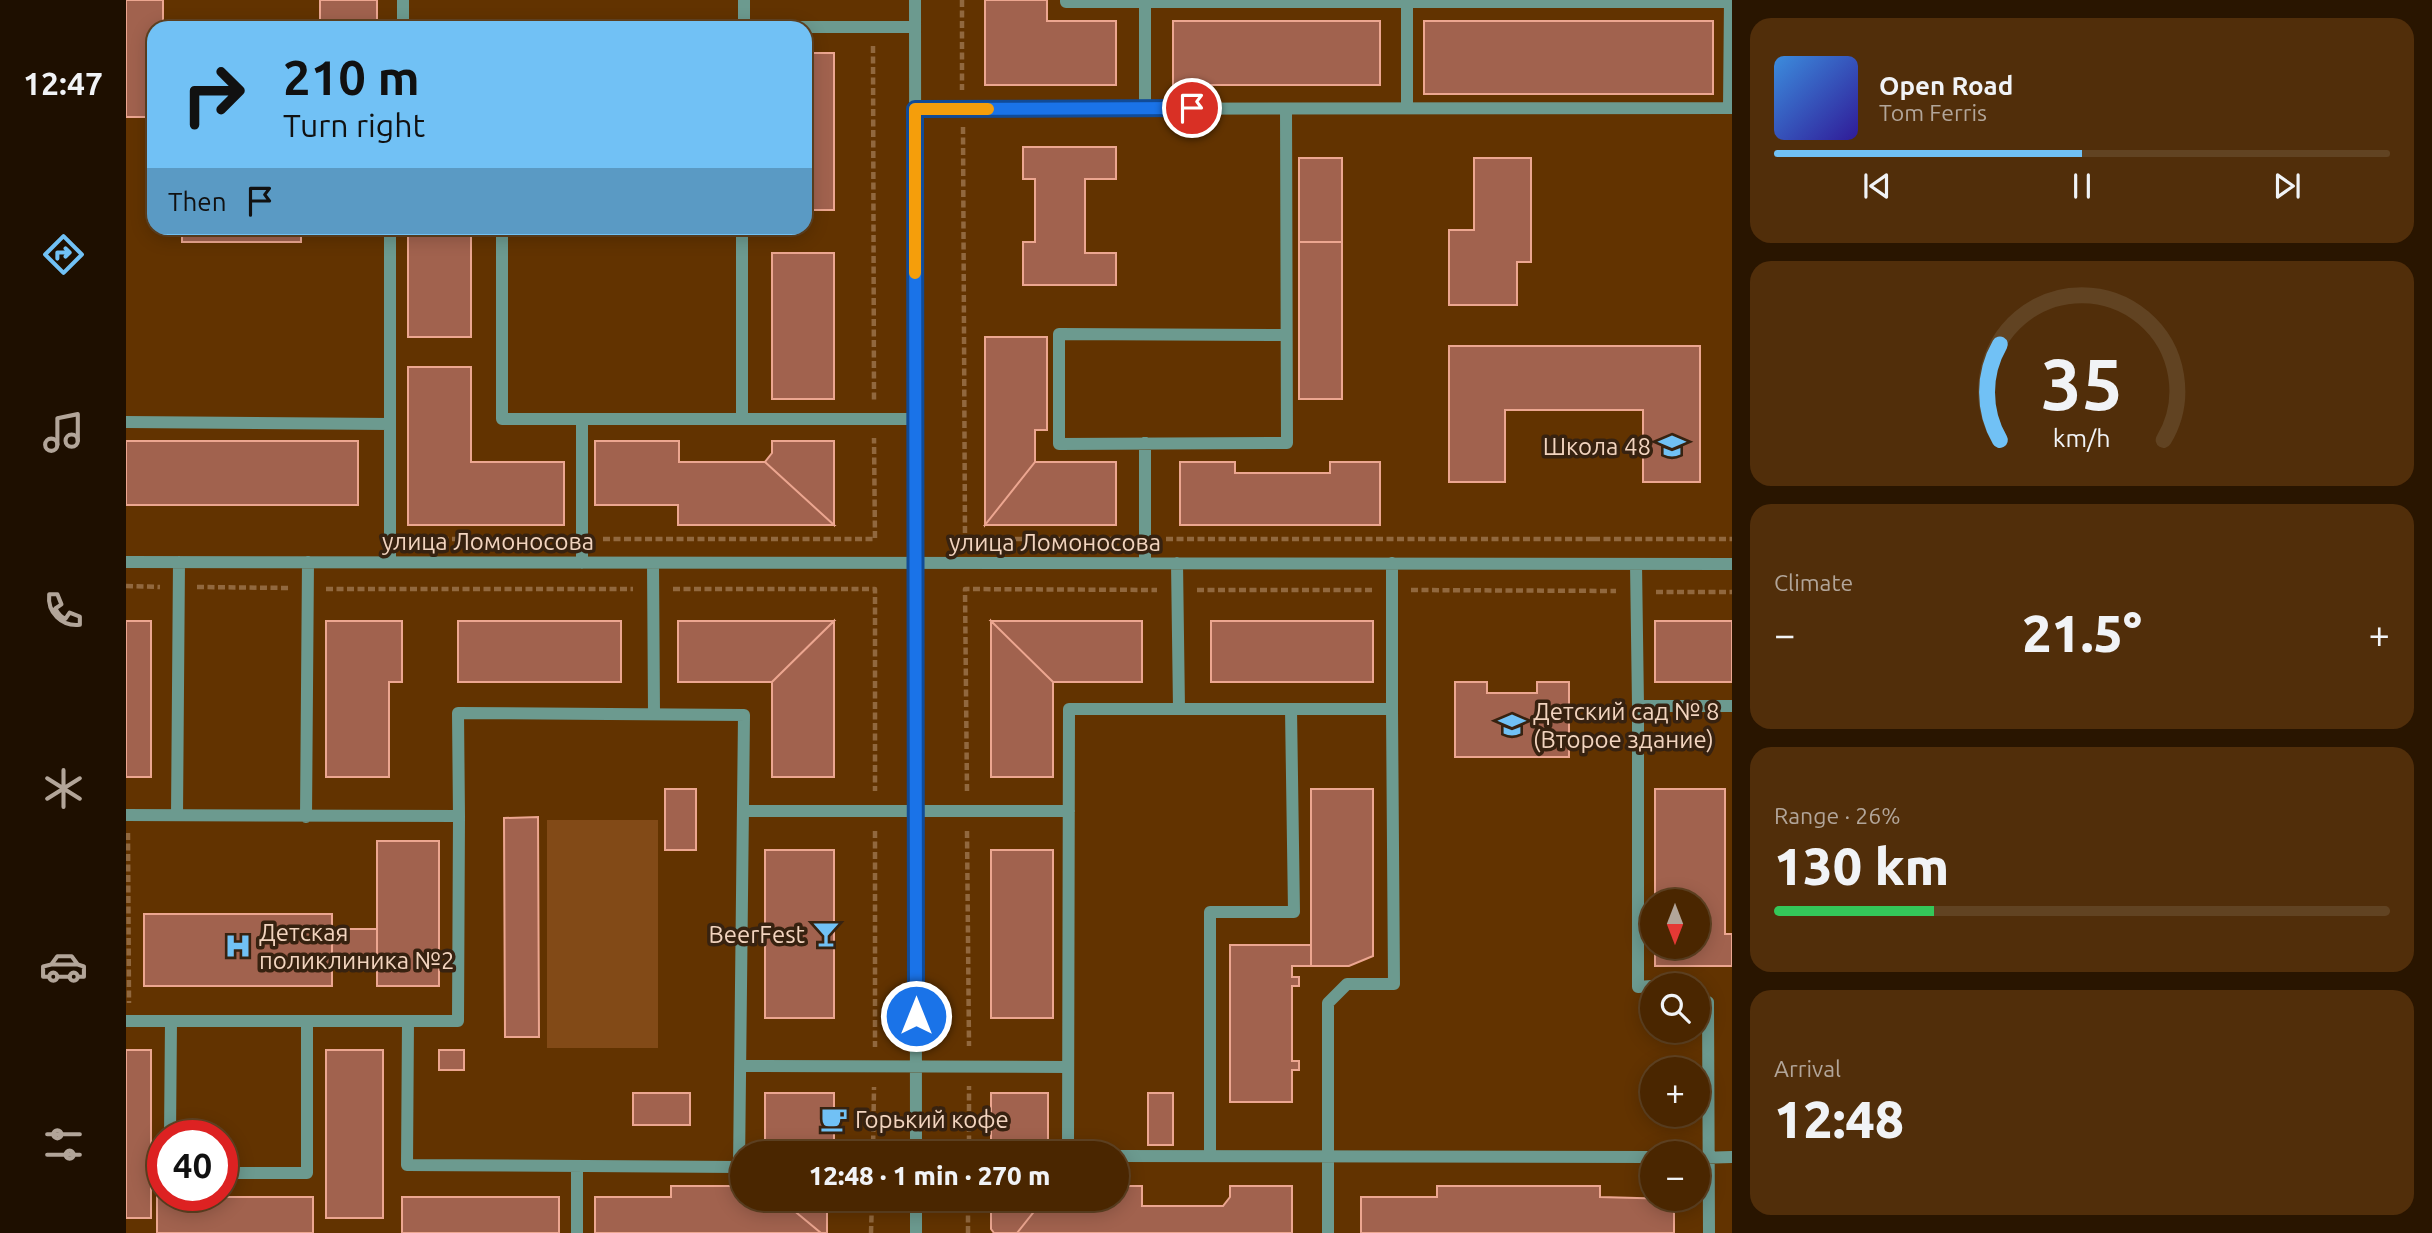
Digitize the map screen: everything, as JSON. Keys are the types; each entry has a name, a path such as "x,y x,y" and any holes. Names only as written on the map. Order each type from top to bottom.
{"street":[{"path":"402,0 402,21"},
{"path":"744,0 744,21"},
{"path":"915,0 916,1141"},
{"path":"915,109 1730,108 1731,2 1066,0"},
{"path":"1407,1 1407,108"},
{"path":"1145,2 1145,108"},
{"path":"812,27 915,27"},
{"path":"1286,108 1287,443 1059,444 1059,334 1286,335"},
{"path":"390,235 390,562"},
{"path":"502,235 502,419 915,419"},
{"path":"742,235 742,419"},
{"path":"582,419 582,563"},
{"path":"126,422 390,424"},
{"path":"1145,443 1145,562"},
{"name":"улица Ломоносова","path":"126,562 1732,564"},
{"path":"177,815 179,562"},
{"path":"306,817 308,562"},
{"path":"653,563 654,713"},
{"path":"1177,563 1179,709"},
{"path":"1328,1233 1328,1003 1347,984 1394,984 1392,563"},
{"path":"1636,564 1640,987"},
{"path":"1638,706 1732,706"},
{"path":"1068,1141 1069,709 1392,709"},
{"path":"1210,1156 1210,912 1294,912 1291,709"},
{"path":"127,1021 408,1021 458,1021 458,713 744,715 739,1167 407,1165 408,1021"},
{"path":"743,811 1069,811"},
{"path":"127,815 459,816"},
{"path":"170,1120 171,1021"},
{"path":"238,1173 307,1173 307,1021"},
{"path":"1704,1141 1707,1043"},
{"path":"740,1066 1068,1067"},
{"path":"1129,1156 1640,1157"},
{"path":"1710,1158 1732,1157"},
{"path":"577,1166 577,1233"},
{"path":"916,1211 916,1233"},
{"path":"1707,1211 1709,1233"}],"path":[{"path":"962,0 965,539 1593,539"},
{"path":"390,539 874,539 873,27"},
{"path":"126,586 307,589 874,589 873,1141"},
{"path":"968,1141 965,589 1732,592"},
{"path":"127,815 127,1021"},
{"path":"871,1233 872,1211"},
{"path":"968,1211 968,1233"}],"shaded area":[{"path":"547,820 658,820 658,1048 547,1048"}],"building":[{"path":"126,0 163,0 163,21 147,21 147,117 126,117"},
{"path":"320,0 377,0 377,21 320,21"},
{"path":"985,0 1047,0 1047,21 1116,21 1116,85 985,85"},
{"path":"1173,21 1380,21 1380,85 1173,85"},
{"path":"1424,21 1713,21 1713,94 1424,94"},
{"path":"812,53 834,53 834,210 812,210"},
{"path":"1023,147 1116,147 1116,179 1085,179 1085,253 1116,253 1116,285 1023,285 1023,242 1035,242 1035,179 1023,179"},
{"path":"1299,158 1342,158 1342,242 1299,242"},
{"path":"1474,158 1531,158 1531,262 1517,262 1517,305 1449,305 1449,230 1474,230"},
{"path":"182,235 301,235 301,242 182,242"},
{"path":"408,235 471,235 471,337 408,337"},
{"path":"1299,242 1342,242 1342,399 1299,399"},
{"path":"772,253 834,253 834,399 772,399"},
{"path":"985,337 1047,337 1047,430 1035,430 1035,462 985,525"},
{"name":"Школа 48","path":"1449,346 1700,346 1700,482 1643,482 1643,410 1505,410 1505,482 1449,482"},
{"path":"408,367 471,367 471,462 564,462 564,525 408,525"},
{"path":"126,441 358,441 358,505 126,505"},
{"path":"595,441 679,441 679,462 765,462 834,525 678,525 678,505 595,505"},
{"path":"772,441 834,441 834,525 765,462 772,453"},
{"path":"1035,462 1116,462 1116,525 985,525"},
{"path":"1180,462 1235,462 1235,473 1330,473 1330,462 1380,462 1380,525 1180,525"},
{"path":"126,621 151,621 151,777 126,777"},
{"path":"326,621 402,621 402,682 389,682 389,777 326,777"},
{"path":"458,621 621,621 621,682 458,682"},
{"path":"678,621 834,621 772,682 678,682"},
{"path":"834,621 834,777 772,777 772,682"},
{"path":"991,621 1142,621 1142,682 1053,682"},
{"path":"991,621 1053,682 1053,777 991,777"},
{"path":"1211,621 1373,621 1373,682 1211,682"},
{"path":"1655,621 1732,621 1732,682 1655,682"},
{"name":"Детский сад № 8 (Второе здание)","path":"1455,682 1487,682 1487,693 1537,693 1537,682 1569,682 1569,757 1455,757"},
{"path":"665,789 696,789 696,850 665,850"},
{"path":"1311,789 1373,789 1373,956 1349,966 1311,966"},
{"path":"1655,789 1725,789 1725,934 1732,934 1732,966 1655,966 1655,959 1710,959 1710,889 1655,889"},
{"path":"538,817 539,1037 505,1037 504,818"},
{"path":"377,841 439,841 439,986 377,986"},
{"path":"765,850 834,850 834,1018 765,1018"},
{"path":"991,850 1053,850 1053,1018 991,1018"},
{"name":"Детская поликлиника №2","path":"144,914 332,914 332,986 144,986"},
{"path":"332,929 377,929 377,964 332,964"},
{"path":"1230,945 1311,945 1311,966 1292,966 1292,977 1299,977 1299,986 1292,986 1292,1061 1299,1061 1299,1070 1292,1070 1292,1102 1230,1102"},
{"path":"126,1050 151,1050 151,1120 147,1120 147,1211 151,1211 151,1218 126,1218"},
{"path":"326,1050 383,1050 383,1218 326,1218"},
{"path":"439,1050 464,1050 464,1070 439,1070"},
{"path":"633,1093 690,1093 690,1125 633,1125"},
{"path":"765,1093 834,1093 834,1141 765,1141"},
{"path":"991,1093 1048,1093 1048,1141 991,1141"},
{"path":"1148,1093 1173,1093 1173,1145 1148,1145"},
{"path":"671,1186 730,1186 730,1211 794,1211 821,1233 595,1233 595,1197 671,1197"},
{"path":"1129,1186 1142,1186 1142,1206 1223,1206 1230,1197 1230,1186 1292,1186 1292,1233 1017,1233 1034,1211 1129,1211"},
{"path":"1437,1186 1600,1186 1600,1197 1640,1198 1640,1211 1674,1211 1674,1233 1361,1233 1361,1197 1437,1197"},
{"path":"238,1197 313,1197 313,1233 157,1233 157,1211 238,1211"},
{"path":"402,1197 559,1197 559,1233 402,1233"},
{"path":"794,1211 827,1211 827,1233 821,1233"},
{"path":"991,1211 1034,1211 1017,1233 994,1233 991,1229"}],"slow traffic":[{"path":"915,273 915,109 988,109"}],"place":[{"name":"Школа 48","path":"1672,446"},
{"name":"Детский сад № 8 (Второе здание)","path":"1512,725"},
{"name":"BeerFest","path":"826,934"},
{"name":"Детская поликлиника №2","path":"238,946"},
{"name":"Горький кофе","path":"834,1119"}],"route":[{"path":"916,1016 915,109 1192,108"}]}
